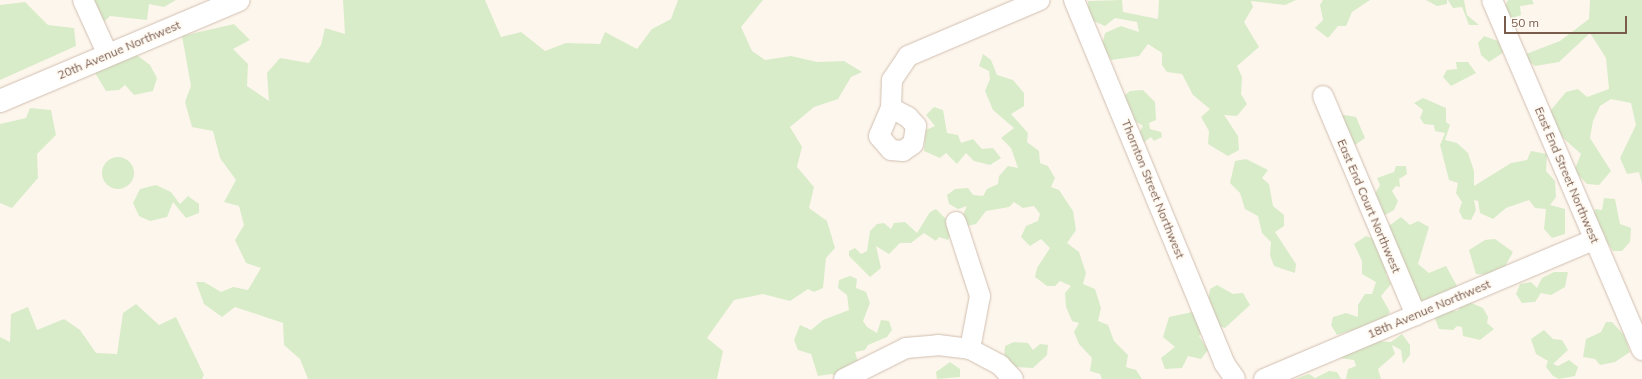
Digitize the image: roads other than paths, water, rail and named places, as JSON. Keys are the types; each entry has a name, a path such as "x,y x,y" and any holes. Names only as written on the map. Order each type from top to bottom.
{"street":[{"path":"83,0 108,55"},
{"name":"20th Avenue Northwest","path":"0,101 239,0"},
{"path":"891,108 892,80 908,56 1040,0"},
{"name":"Thornton Street Northwest","path":"1074,0 1234,378"},
{"name":"East End Street Northwest","path":"1492,0 1642,350"},
{"name":"East End Court Northwest","path":"1323,96 1416,315"},
{"path":"956,222 980,296 970,349"},
{"name":"18th Avenue Northwest","path":"1264,379 1594,239"},
{"path":"844,379 906,348 938,345 970,349 1000,365 1013,379"}]}
